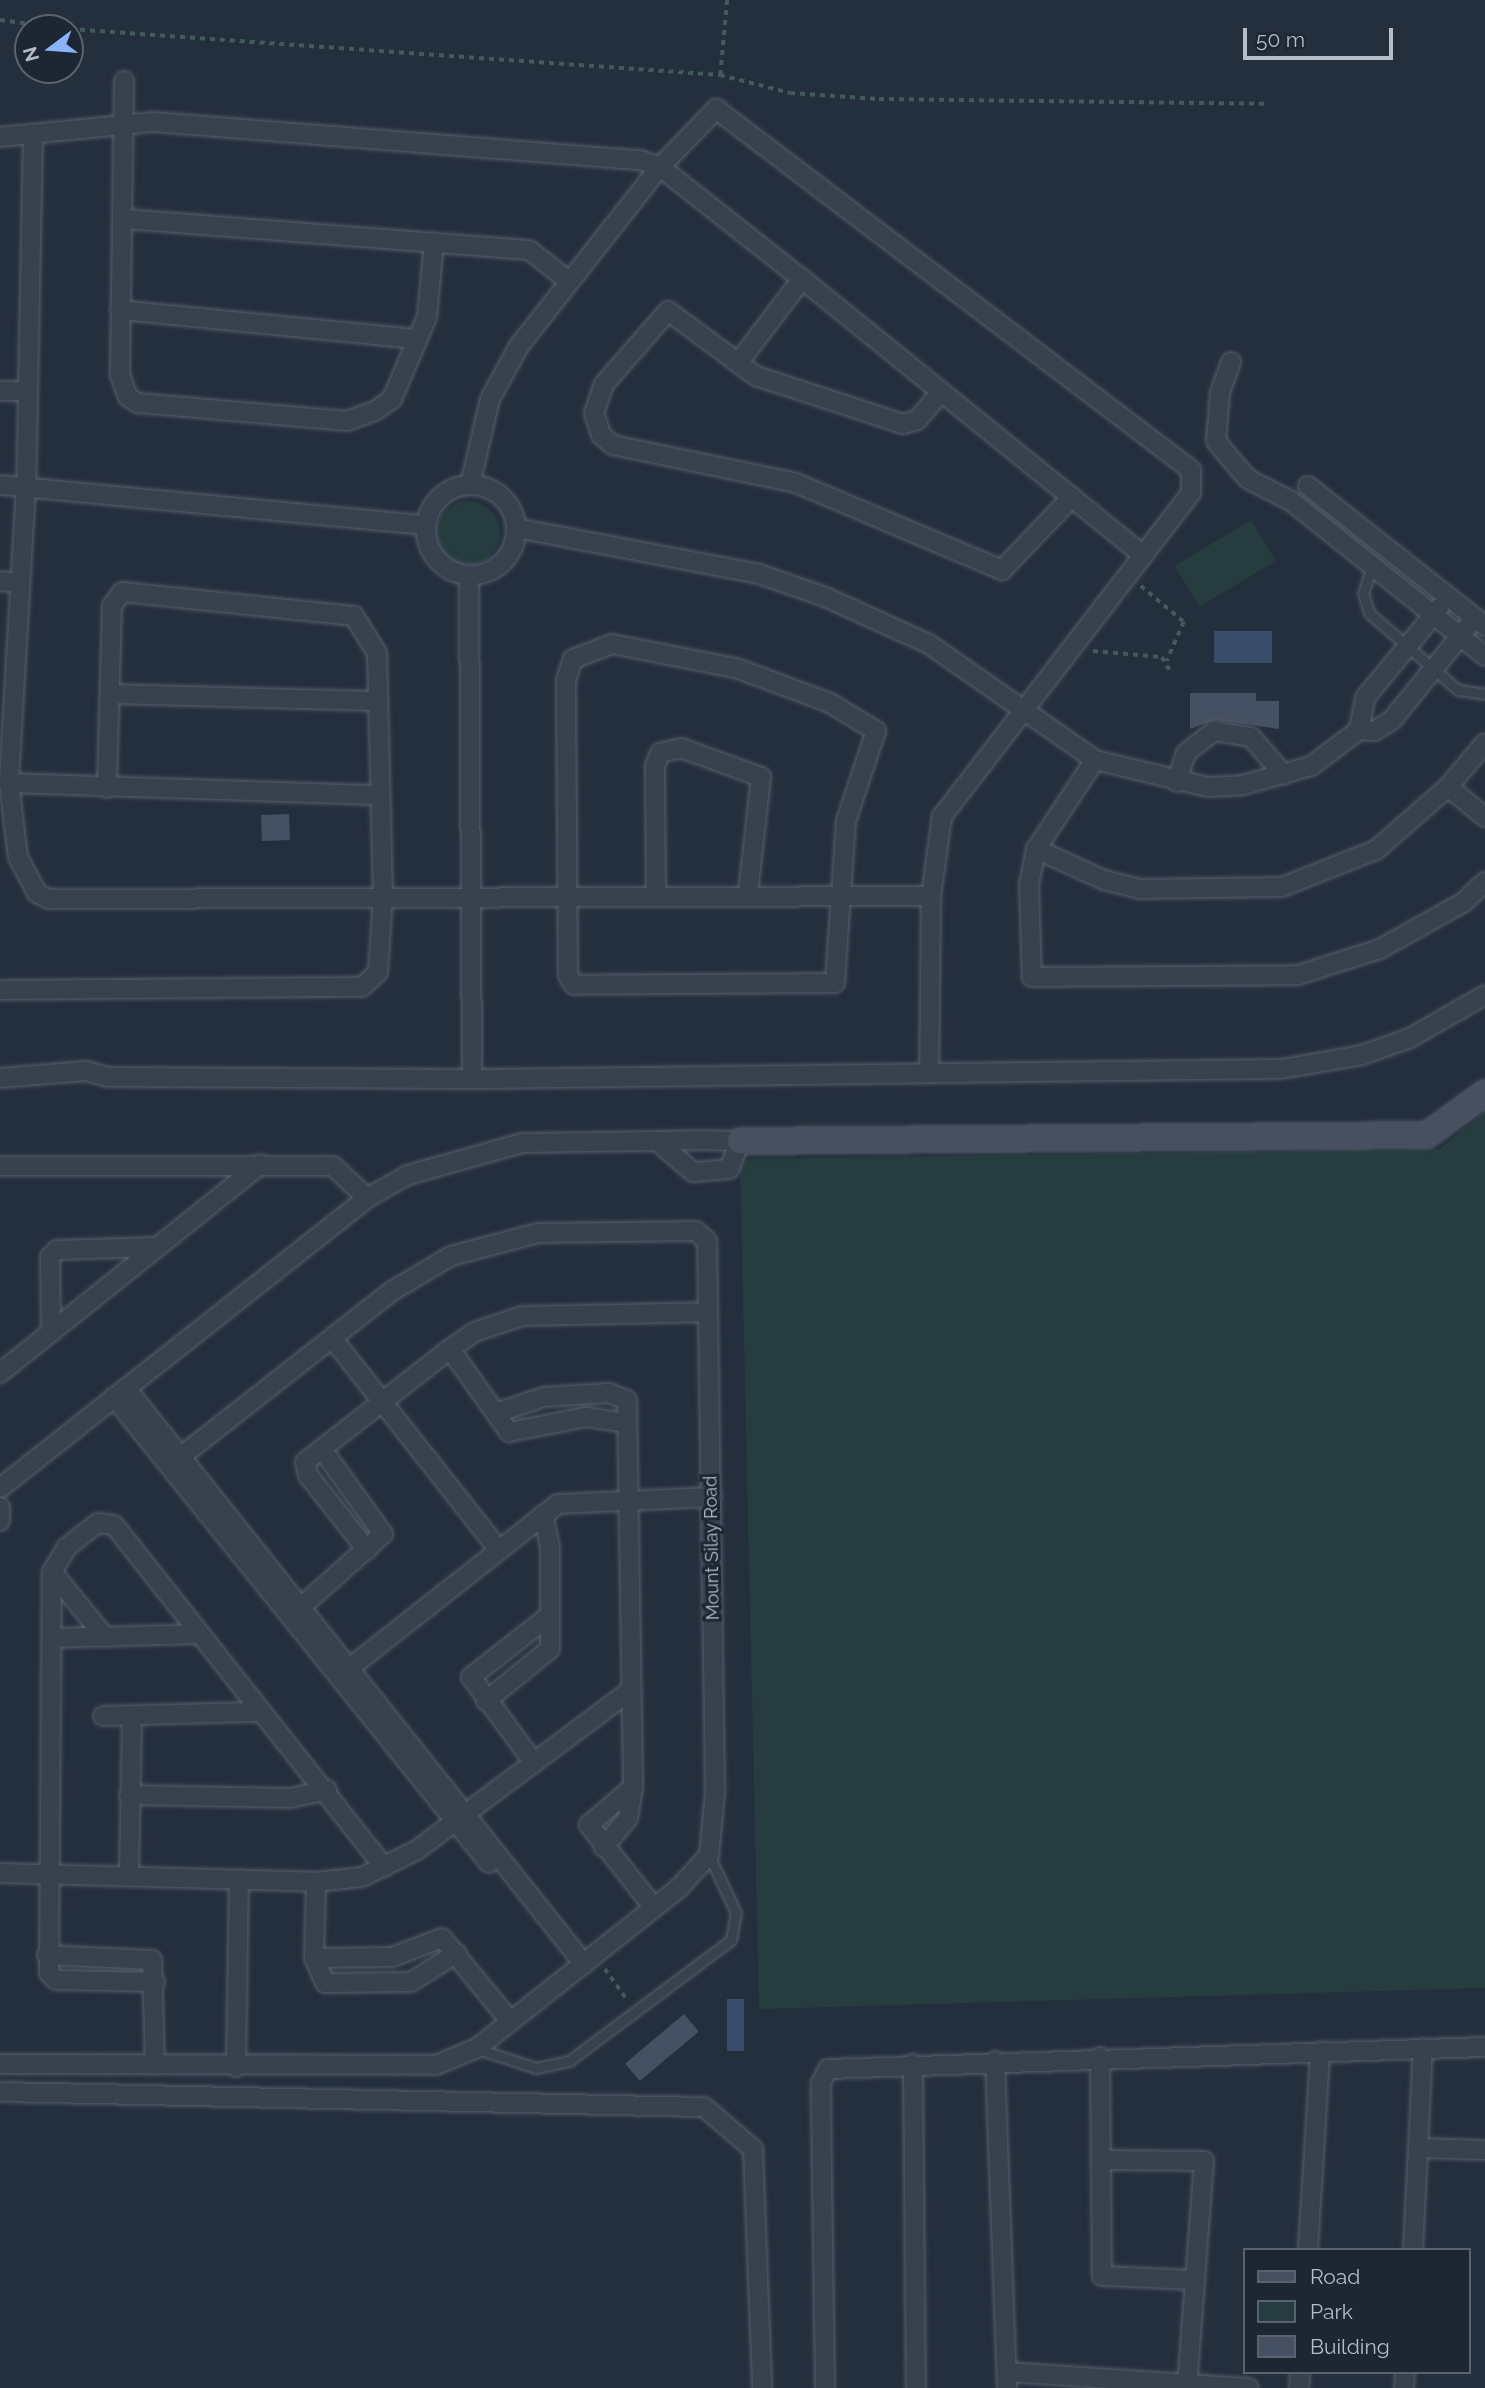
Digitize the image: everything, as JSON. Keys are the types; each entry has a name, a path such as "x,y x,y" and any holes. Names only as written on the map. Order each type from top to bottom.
{"street":[{"path":"124,81 120,375 128,397 138,403 347,421 393,399 415,339 427,317 434,242"},
{"path":"470,485 489,398 519,346 660,167 712,111 722,110 1191,470 1191,493 1020,707 942,816 931,896 929,1073"},
{"path":"0,137 125,123 620,155 660,167 1143,555"},
{"path":"33,134 26,486 9,783 18,856 28,882 49,899 566,896 656,892 839,892 931,896"},
{"path":"124,219 529,250 569,281"},
{"path":"738,362 802,279"},
{"path":"120,310 415,339"},
{"path":"940,393 917,420 903,424 774,384 664,311 604,384 596,425 613,444 796,484 1002,570 1072,498"},
{"path":"1231,362 1220,393 1216,441 1248,478 1291,501 1485,656"},
{"path":"0,391 26,391"},
{"path":"0,485 426,525"},
{"path":"470,485 498,494 516,528 503,562 469,575 434,555 426,525 440,496 470,485"},
{"path":"1308,486 1480,622 1460,636 1392,720 1374,731 1359,730"},
{"path":"516,528 747,571 823,596 929,644 1095,760 1177,782 1243,785 1284,775 1331,756 1359,730 1365,698 1448,597"},
{"path":"469,575 474,895 472,1079"},
{"path":"0,581 20,583"},
{"path":"0,990 362,987 373,982 381,962 383,897 374,643 354,616 131,590 112,606 107,788"},
{"path":"611,644 736,668 866,720 878,739 846,821 839,892 838,978 823,987 574,985 566,896 566,680 573,659 611,644"},
{"path":"111,694 376,701"},
{"path":"1177,782 1186,753 1214,731 1251,737 1284,775"},
{"path":"1036,849 1104,880 1140,889 1282,887 1376,850 1448,787 1485,743"},
{"path":"656,892 654,766 660,753 681,748 761,777 748,892"},
{"path":"1095,760 1036,849 1028,968 1044,979 1298,975 1380,949 1464,902 1485,882"},
{"path":"9,783 379,794"},
{"path":"1448,787 1485,817"},
{"path":"0,1078 93,1071 108,1077 472,1079 1324,1064 1410,1038 1485,995"},
{"path":"0,1488 367,1198 408,1175 492,1149 657,1141 1427,1135 1485,1093"},
{"path":"657,1141 694,1172 729,1169 740,1141"},
{"path":"0,1373 51,1329 261,1164"},
{"path":"0,1166 333,1166 367,1198"},
{"name":"Mount Silay Road","path":"332,1338 421,1271 502,1238 686,1231 707,1241 715,1791 709,1855"},
{"path":"51,1329 50,1257 57,1250 156,1247"},
{"path":"367,1550 308,1475 305,1462 381,1400 450,1349 522,1316 706,1312"},
{"path":"175,1462 332,1338 499,1550"},
{"path":"450,1349 496,1413 516,1433 586,1417 626,1423"},
{"path":"120,1392 294,1613 585,1964"},
{"path":"496,1413 533,1398 617,1394 627,1401 628,1692 633,1787 628,1818 604,1847"},
{"path":"294,1613 382,1538 382,1528 322,1449"},
{"path":"344,1672 544,1515 572,1500 712,1497"},
{"path":"0,1507 0,1521"},
{"path":"486,1701 550,1649 544,1515"},
{"path":"155,1982 55,1980 47,1955 52,1572 67,1547 108,1520 261,1712 327,1790 384,1867"},
{"path":"52,1572 105,1637"},
{"path":"534,1763 473,1686 474,1672 550,1615"},
{"path":"51,1638 200,1634"},
{"path":"0,1872 129,1872 316,1882 384,1867 461,1817 628,1692"},
{"path":"103,1716 261,1712"},
{"path":"129,1872 132,1717"},
{"path":"633,1787 591,1821 591,1831 654,1908"},
{"path":"129,1795 290,1798 327,1790"},
{"path":"0,2064 411,2070 477,2048 654,1908 709,1855"},
{"path":"236,2067 239,1879"},
{"path":"316,1882 314,1958 325,1983 393,1986 411,1982 457,1953"},
{"path":"314,1958 393,1957 437,1937 457,1953 510,2021"},
{"path":"47,1955 152,1960 155,1982 155,2065"},
{"path":"825,2388 823,2073 913,2064 1485,2047"},
{"path":"1413,2248 1423,2048"},
{"path":"1308,2248 1320,2051"},
{"path":"1100,2057 1102,2276 1195,2280"},
{"path":"995,2061 1007,2380 1248,2388"},
{"path":"913,2064 916,2388"},
{"path":"0,2092 704,2107 753,2149 762,2388"},
{"path":"1419,2148 1485,2150"},
{"path":"1101,2160 1204,2161 1188,2386"}],"lane":[{"path":"1372,566 1365,605 1408,646 1469,696 1485,694"},
{"path":"477,2048 536,2068 556,2066 635,2011 734,1935 736,1913 709,1855"}],"path":[{"path":"720,75 727,0"},
{"path":"84,30 720,75 790,93 879,99 1266,104"},
{"path":"1125,575 1181,615 1184,622 1167,661 1172,674"},
{"path":"1067,648 1167,661"},
{"path":"585,1964 635,2011"}],"green space":[{"path":"468,501 486,507 494,515 500,533 494,551 486,559 468,565 450,559 442,551 436,533 442,515 450,507"},
{"path":"1251,520 1276,561 1199,607 1175,566"},
{"path":"1485,1111 1485,1988 759,2009 740,1165 749,1159 1440,1149"}],"water":[{"path":"1214,631 1272,631 1272,663 1214,663"},
{"path":"727,1999 744,1999 744,2051 727,2051"}],"building":[{"path":"1190,693 1256,693 1256,701 1279,701 1279,729 1215,720 1190,729"},
{"path":"289,814 290,840 262,841 261,815"},
{"path":"684,2014 699,2032 640,2081 625,2063"}]}
